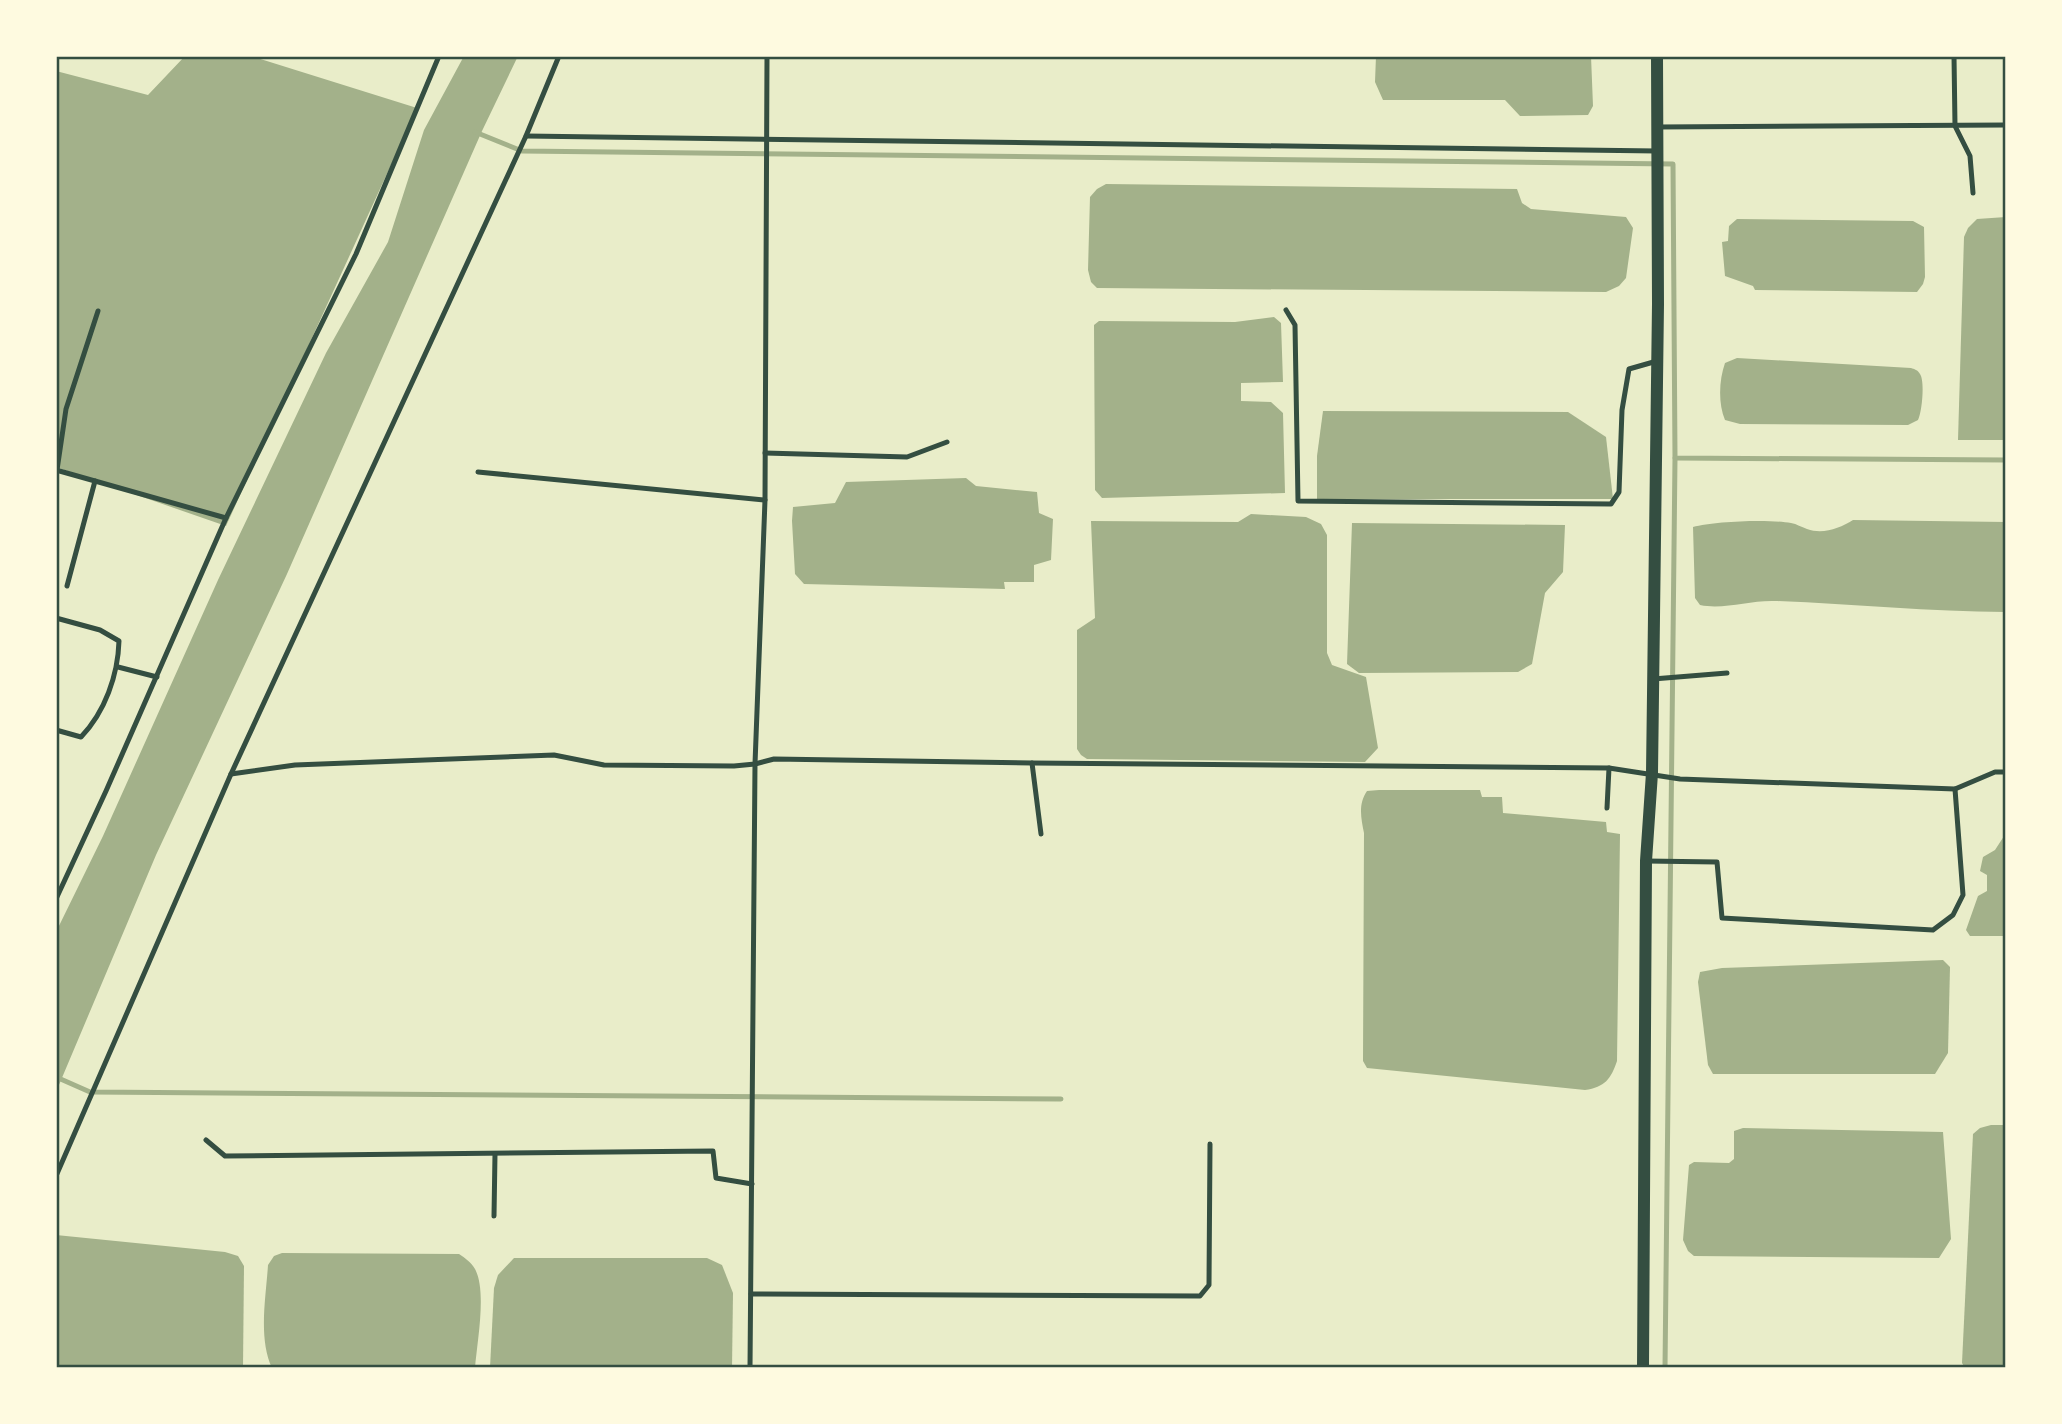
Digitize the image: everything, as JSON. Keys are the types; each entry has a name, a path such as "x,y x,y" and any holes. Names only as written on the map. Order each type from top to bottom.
{"street":[{"path":"1643,1368 1646,861 1652,774 1657,361 1657,56"}],"lane":[{"path":"56,899 226,518 356,254 439,56"},
{"path":"56,1176 231,774 526,136 559,56"},
{"path":"750,1368 755,764 765,500 767,56"},
{"path":"1954,56 1955,126 1970,156 1973,193"},
{"path":"1657,127 2006,125"},
{"path":"526,136 1657,151"},
{"path":"1286,310 1295,325 1298,501 1611,504 1619,492 1622,410 1629,369 1657,361"},
{"path":"98,312 66,409 57,470 226,518"},
{"path":"765,453 907,457 947,442"},
{"path":"478,472 765,500"},
{"path":"67,586 95,481"},
{"path":"56,618 100,630 120,641 118,667 94,723 81,737 56,730"},
{"path":"118,667 157,677"},
{"path":"1653,679 1727,673"},
{"path":"231,774 295,765 554,755 604,765 734,766 755,764 774,758 1609,768 1680,779 1955,789 1995,772 2006,772"},
{"path":"1032,763 1041,834"},
{"path":"1607,808 1609,768"},
{"path":"1646,861 1717,862 1722,918 1933,930 1953,915 1963,895 1955,789"},
{"path":"206,1140 225,1156 713,1151 716,1178 752,1184"},
{"path":"751,1294 1200,1296 1209,1285 1210,1144"},
{"path":"494,1216 495,1154"}],"shaded area":[{"path":"185,56 251,56 417,108 226,526 56,467 56,71 148,95"},
{"path":"464,56 518,56 482,131 287,574 156,855 56,1092 56,932 326,353 388,242 424,130"},
{"path":"1376,56 1591,56 1593,106 1588,115 1520,116 1505,100 1383,100 1375,82"},
{"path":"1106,184 1517,189 1522,203 1531,209 1626,217 1633,228 1626,278 1619,286 1606,292 1097,288 1091,282 1088,270 1090,197"},
{"path":"2006,217 2006,440 1958,440 1964,237 1977,219"},
{"path":"1737,219 1913,221 1924,227 1923,284 1917,292 1755,290 1753,286 1725,276 1722,242 1728,241 1729,226"},
{"path":"1274,317 1281,323 1283,382 1241,383 1241,401 1271,402 1283,413 1285,493 1102,498 1095,490 1094,325 1099,321 1235,322"},
{"path":"1737,358 1911,368 1922,378 1918,420 1908,425 1740,424 1725,420 1720,399 1721,377 1725,363"},
{"path":"1323,411 1568,412 1606,437 1613,499 1317,499 1317,456"},
{"path":"966,478 976,486 1037,492 1039,513 1053,519 1051,560 1034,565 1034,582 1004,582 1005,589 804,584 795,574 793,507 835,503 846,482"},
{"path":"1251,514 1306,517 1321,524 1327,535 1327,653 1332,665 1366,677 1378,748 1365,762 1087,759 1081,755 1077,749 1077,630 1095,618 1091,521 1238,522"},
{"path":"1853,520 2006,522 2006,612 1775,601 1709,606 1700,605 1695,598 1693,527 1728,522 1770,521 1791,523 1813,531 1825,531"},
{"path":"1352,523 1565,525 1563,572 1545,593 1532,664 1518,672 1359,673 1347,664"},
{"path":"1480,790 1482,797 1502,797 1503,813 1606,822 1607,832 1620,834 1617,1061 1610,1077 1598,1087 1585,1090 1367,1068 1363,1061 1364,833 1361,811 1367,791"},
{"path":"2006,833 2006,936 1970,936 1966,930 1978,896 1987,891 1987,875 1980,871 1983,857 1995,850"},
{"path":"1943,960 1950,967 1948,1053 1935,1074 1713,1074 1708,1065 1698,982 1700,972 1722,968"},
{"path":"2006,1125 2006,1368 1965,1368 1962,1363 1973,1134 1980,1128"},
{"path":"1743,1128 1943,1132 1951,1239 1939,1258 1694,1256 1688,1251 1683,1240 1689,1165 1694,1162 1729,1163 1734,1159 1734,1131"},
{"path":"56,1235 225,1252 238,1256 244,1266 243,1368 56,1368"},
{"path":"282,1253 459,1254 470,1262 479,1279 480,1317 475,1368 272,1368 264,1331 268,1265 274,1256"},
{"path":"514,1258 707,1258 722,1265 733,1293 732,1368 490,1368 494,1288 498,1275"}],"waterway":[{"path":"475,132 522,151 1673,164 1675,458 2006,460"},
{"path":"1665,1368 1675,458"},
{"path":"56,1077 90,1092 1061,1099"}]}
